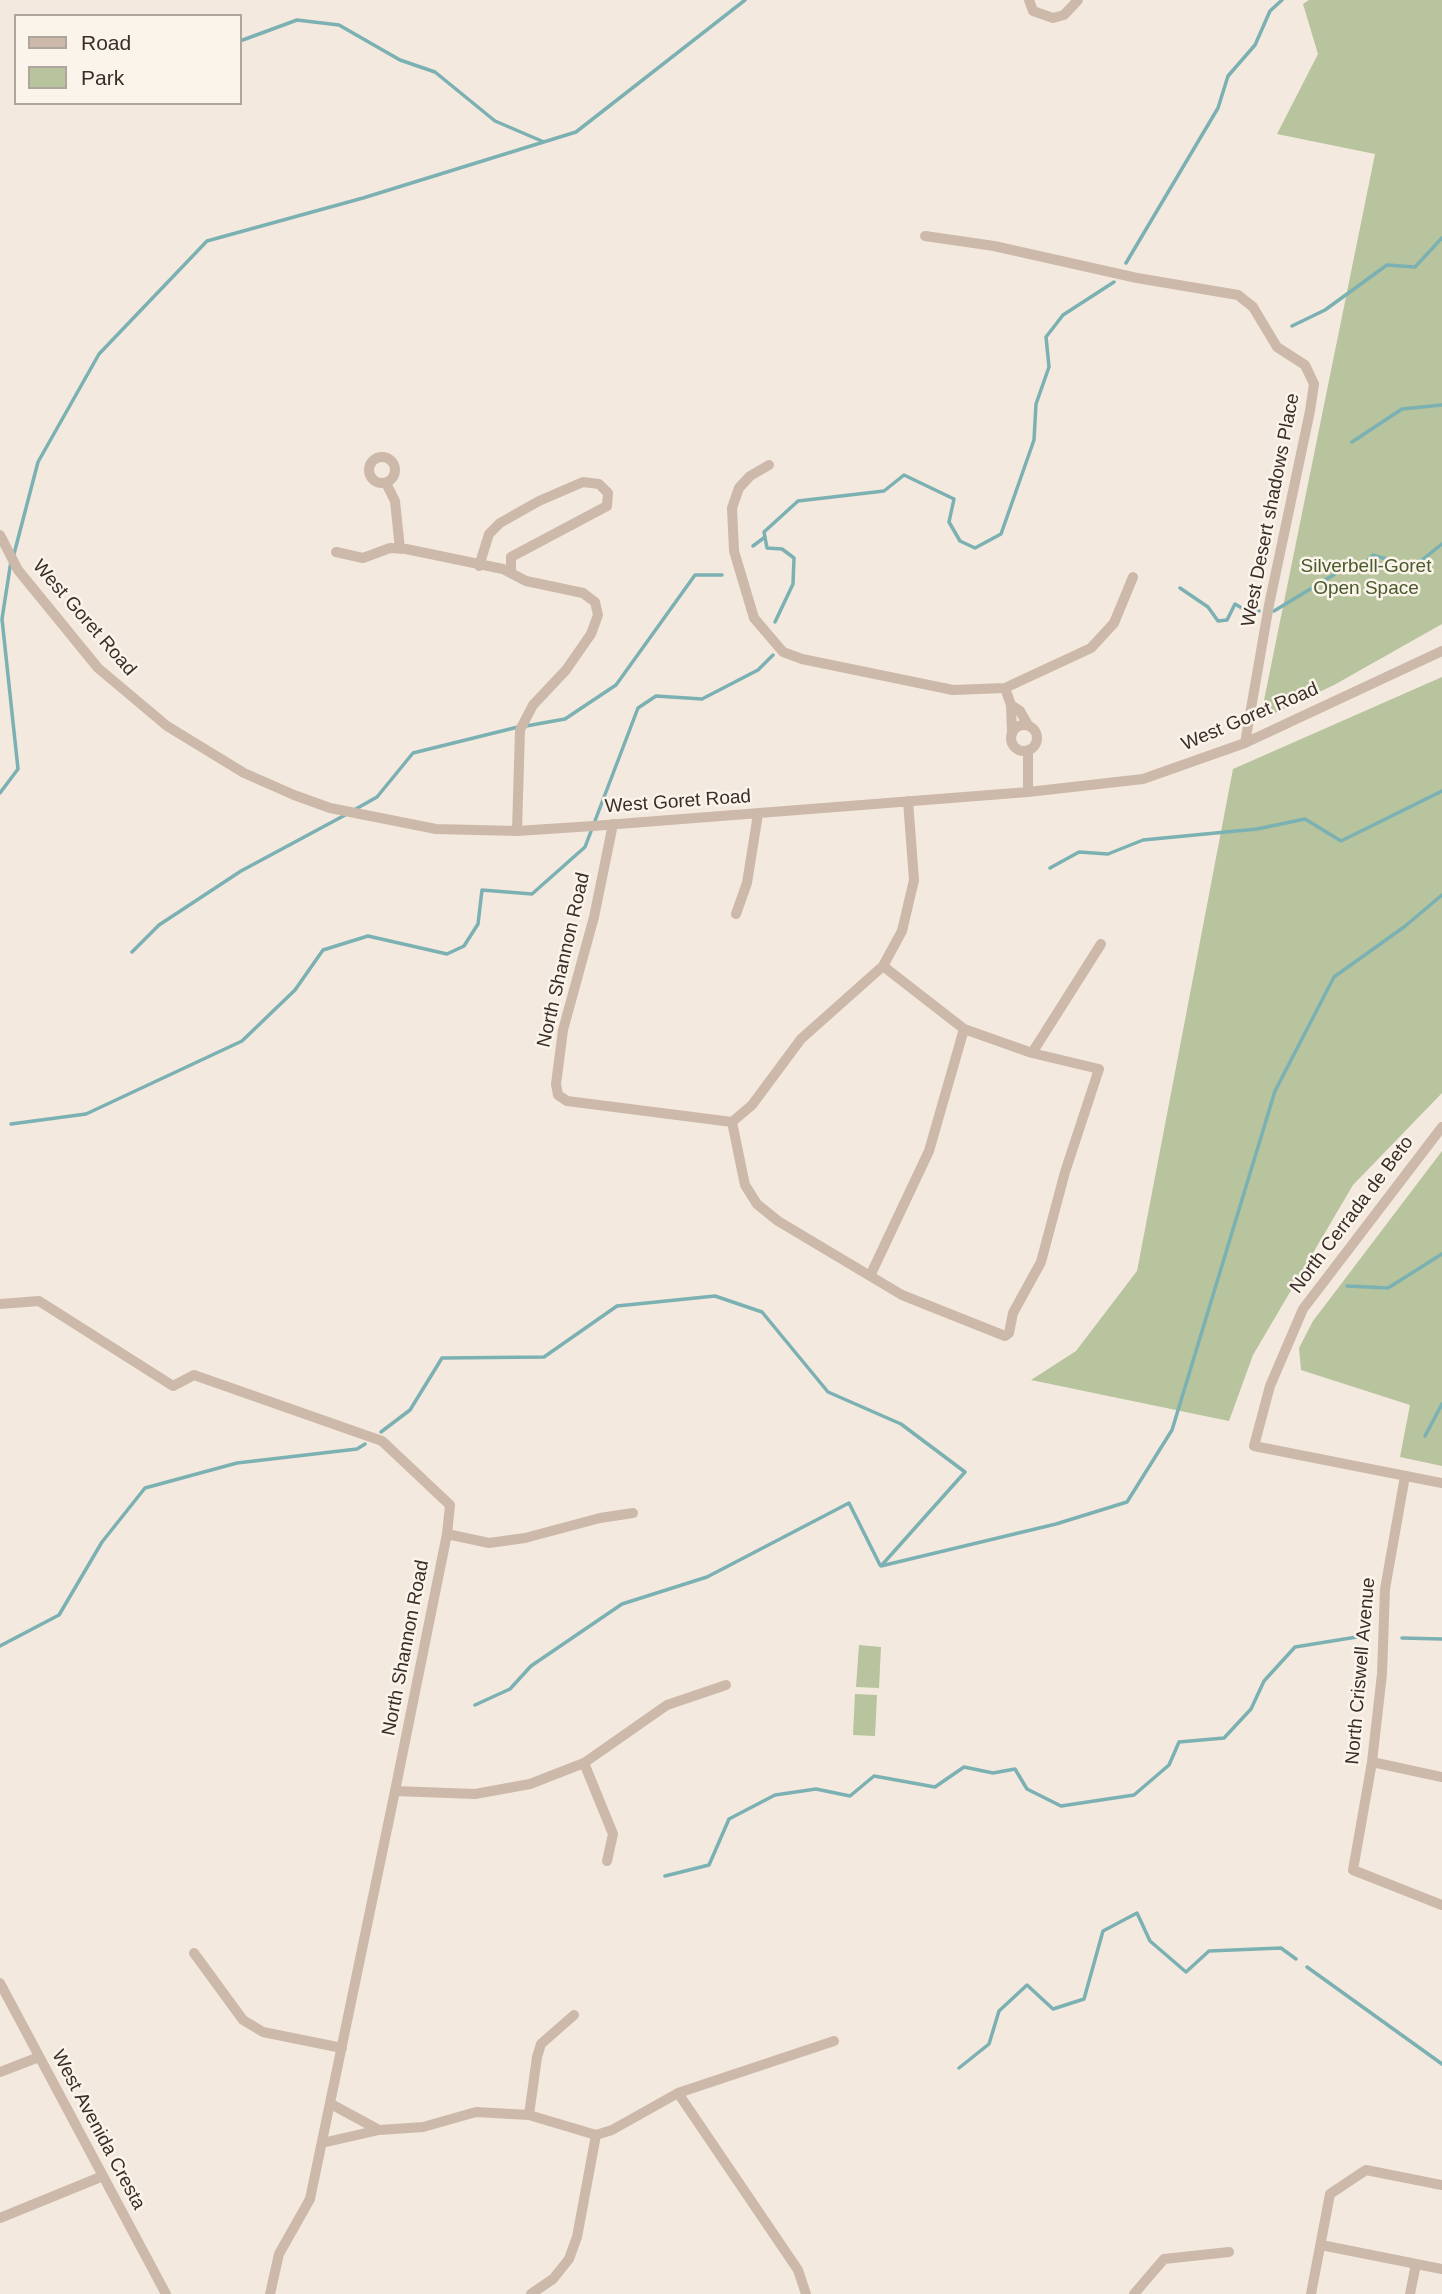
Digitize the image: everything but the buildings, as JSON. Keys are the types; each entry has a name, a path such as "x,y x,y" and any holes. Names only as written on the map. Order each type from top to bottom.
{"street":[{"path":"1029,0 1033,11 1053,18 1064,15 1078,0"},
{"name":"West Desert shadows Place","path":"925,236 994,246 1137,278 1238,295 1253,307 1278,347 1305,365 1314,384 1310,411 1269,605 1245,743"},
{"path":"769,466 750,476 738,488 732,508 734,551 754,618 783,652 802,659 953,690 1005,688 1091,648 1114,623 1133,577"},
{"path":"479,566 489,534 500,523 539,501 583,482 599,484 608,493 607,506 511,557 511,573"},
{"path":"386,483 395,501 400,549"},
{"name":"West Goret Road","path":"0,536 18,570 98,668 133,700 203,750 244,773 330,808 436,829 517,831 758,814 1028,792 1143,779 1245,743 1442,652"},
{"path":"336,552 363,558 390,548 400,549 511,573 526,582 555,590 583,593 595,602 598,615 591,634 566,670 533,705 520,730 517,831"},
{"path":"1005,688 1011,705 1014,746 1028,750 1034,746 1037,735 1020,711 1011,705"},
{"path":"1012,734 1018,726 1028,725"},
{"path":"1028,750 1028,792"},
{"path":"883,966 964,1029 1032,1053 1099,1069 1065,1172 1041,1262 1013,1313 1011,1329 1005,1336 902,1295 778,1221 757,1204 745,1185 732,1122 752,1105 801,1039 883,966 902,931 915,880 908,802"},
{"path":"736,914 747,883 758,814"},
{"name":"North Shannon Road","path":"613,824 594,917 563,1030 556,1084 558,1094 567,1101 732,1122"},
{"path":"1032,1053 1101,944"},
{"path":"870,1276 929,1151 964,1029"},
{"name":"North Cerrada de Beto","path":"1405,1476 1254,1446 1270,1386 1303,1309 1442,1127"},
{"name":"North Shannon Road","path":"0,1304 39,1301 173,1386 194,1375 382,1441 450,1505 447,1534 310,2199 279,2255 270,2294"},
{"path":"1405,1476 1442,1483"},
{"name":"North Criswell Avenue","path":"1405,1476 1385,1590 1382,1674 1353,1870 1442,1905"},
{"path":"447,1534 489,1543 525,1538 600,1518 633,1513"},
{"path":"395,1791 475,1794 530,1784 584,1763 667,1705 726,1685"},
{"path":"1371,1762 1442,1777"},
{"path":"584,1763 612,1834 607,1861"},
{"path":"194,1953 243,2021 263,2032 342,2048"},
{"name":"West Avenida Cresta","path":"0,1983 166,2294"},
{"path":"529,2115 541,2044 574,2015"},
{"path":"322,2143 379,2130 423,2127 475,2112 529,2115 596,2134 612,2130 678,2093 834,2041"},
{"path":"0,2072 39,2057"},
{"path":"678,2093 798,2270 806,2294"},
{"path":"331,2104 379,2130"},
{"path":"531,2294 553,2279 569,2259 577,2237 596,2134"},
{"path":"1311,2294 1330,2193 1366,2170 1442,2185"},
{"path":"0,2218 103,2176"},
{"path":"1321,2245 1442,2269"},
{"path":"1134,2294 1164,2259 1229,2252"},
{"path":"1410,2294 1416,2264"}],"green space":[{"name":"Silverbell-Goret Open Space","path":"1309,0 1442,0 1442,624 1334,685 1260,720 1375,154 1277,134 1318,54 1303,4"},
{"path":"1442,677 1442,1093 1353,1185 1253,1355 1229,1421 1031,1380 1076,1351 1137,1271 1233,769"},
{"path":"1442,1151 1442,1466 1400,1457 1410,1405 1301,1370 1299,1348 1313,1321"},
{"path":"859,1645 881,1647 879,1688 856,1687"},
{"path":"855,1694 877,1695 875,1736 853,1735"}],"waterway":[{"path":"14,554 38,462 99,354 207,241 363,198 576,132 745,0"},
{"path":"1126,263 1218,108 1228,76 1255,45 1270,11 1282,0"},
{"path":"242,40 297,20 339,25 400,60 435,72 495,121 544,142"},
{"path":"1292,326 1325,310 1387,265 1415,267 1442,238"},
{"path":"775,622 793,584 794,558 782,549 767,548 764,532 798,501 884,491 904,475 954,499 949,522 960,541 975,548 1001,534 1034,440 1036,404 1049,367 1046,337 1063,315 1114,282"},
{"path":"1352,442 1402,409 1442,405"},
{"path":"753,546 765,537"},
{"path":"1274,611 1340,571 1358,572 1373,555 1413,567 1442,544"},
{"path":"0,793 18,769 2,619 11,561"},
{"path":"526,726 565,719 616,685 695,575 722,575"},
{"path":"1180,588 1208,607 1218,621 1227,620 1235,604 1252,614 1259,611"},
{"path":"11,1124 86,1114 242,1041 295,990 323,950 368,936 447,954 464,946 478,924 482,890 532,894 585,847 638,708 656,696 702,699 758,670 773,655"},
{"path":"354,810 377,797 413,753 518,727"},
{"path":"1050,868 1079,852 1108,854 1143,840 1257,829 1305,819 1341,841 1442,791"},
{"path":"132,952 159,925 241,871 347,814"},
{"path":"381,1432 410,1410 442,1358 544,1357 617,1306 715,1296 762,1312 828,1392 901,1424 965,1472 881,1566 1056,1524 1127,1502 1172,1430 1275,1091 1334,977 1404,927 1442,895"},
{"path":"1347,1286 1388,1288 1442,1254"},
{"path":"1425,1436 1442,1404"},
{"path":"0,1646 59,1615 102,1542 145,1488 237,1463 357,1449 365,1444"},
{"path":"475,1705 510,1689 531,1666 622,1604 707,1577 849,1503 880,1565"},
{"path":"665,1876 709,1865 729,1819 775,1795 816,1789 850,1796 874,1776 935,1787 964,1767 993,1773 1015,1769 1027,1789 1061,1806 1134,1795 1169,1765 1179,1742 1224,1738 1251,1709 1264,1681 1295,1647 1363,1636"},
{"path":"1402,1638 1442,1639"},
{"path":"959,2068 989,2044 999,2011 1027,1985 1053,2009 1084,1999 1103,1931 1137,1913 1150,1941 1186,1972 1209,1951 1281,1948 1296,1959"},
{"path":"1307,1967 1442,2064"}]}
